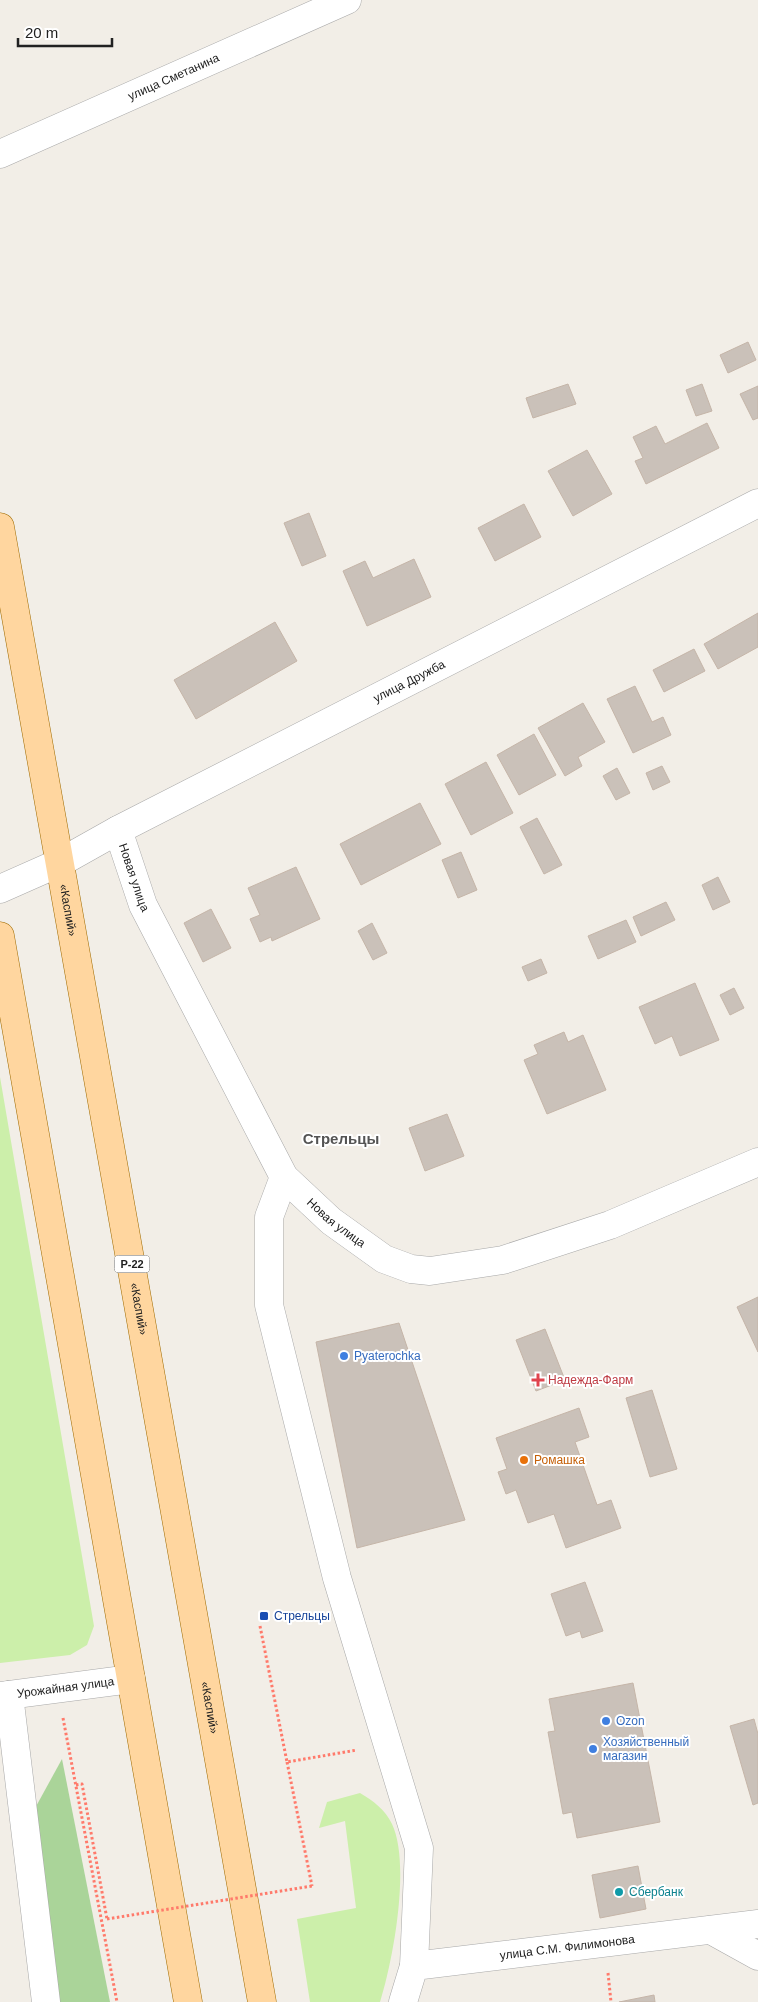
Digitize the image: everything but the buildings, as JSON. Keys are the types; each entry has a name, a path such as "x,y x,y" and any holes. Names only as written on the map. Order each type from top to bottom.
{"main road":[{"name":"«Каспий»","path":"0,527 262,2002"},
{"path":"0,936 188,2002"}],"street":[{"name":"улица Сметанина","path":"0,154 347,0"},
{"name":"улица Дружба","path":"0,889 61,862 118,830 758,503"},
{"name":"Новая улица","path":"118,830 143,905 284,1176 331,1221 371,1251 411,1269 430,1271 503,1260 610,1225 758,1162"},
{"path":"284,1176 269,1218 269,1305 337,1578 419,1848 414,1966 403,2002"},
{"name":"Урожайная улица","path":"5,1695 131,1679"},
{"path":"5,1695 46,2002"},
{"name":"улица С.М. Филимонова","path":"414,1966 758,1924"},
{"path":"711,1930 758,1956"}],"path":[{"path":"76,1785 82,1784 108,1919 312,1886 260,1626"},
{"path":"57,1689 117,2002"},
{"path":"287,1762 388,1745"}],"green space":[{"path":"0,1077 94,1626 87,1645 70,1655 0,1663"},
{"path":"62,1759 110,2002 57,2002 28,1821"},
{"path":"360,1793 374,1802 386,1814 392,1824 400,1863 400,1887 395,1938 385,1984 380,2002 310,2002 297,1919 356,1908 345,1821 319,1828 327,1802"}],"place":[{"name":"Pyaterochka","path":"344,1356"},
{"name":"Надежда-Фарм","path":"538,1380"},
{"name":"Ромашка","path":"524,1460"},
{"name":"Стрельцы","path":"264,1616"},
{"name":"Ozon","path":"606,1721"},
{"name":"Хозяйственный магазин","path":"593,1749"},
{"name":"Сбербанк","path":"619,1892"}],"district":[{"name":"Стрельцы","path":"341,1139"}]}
